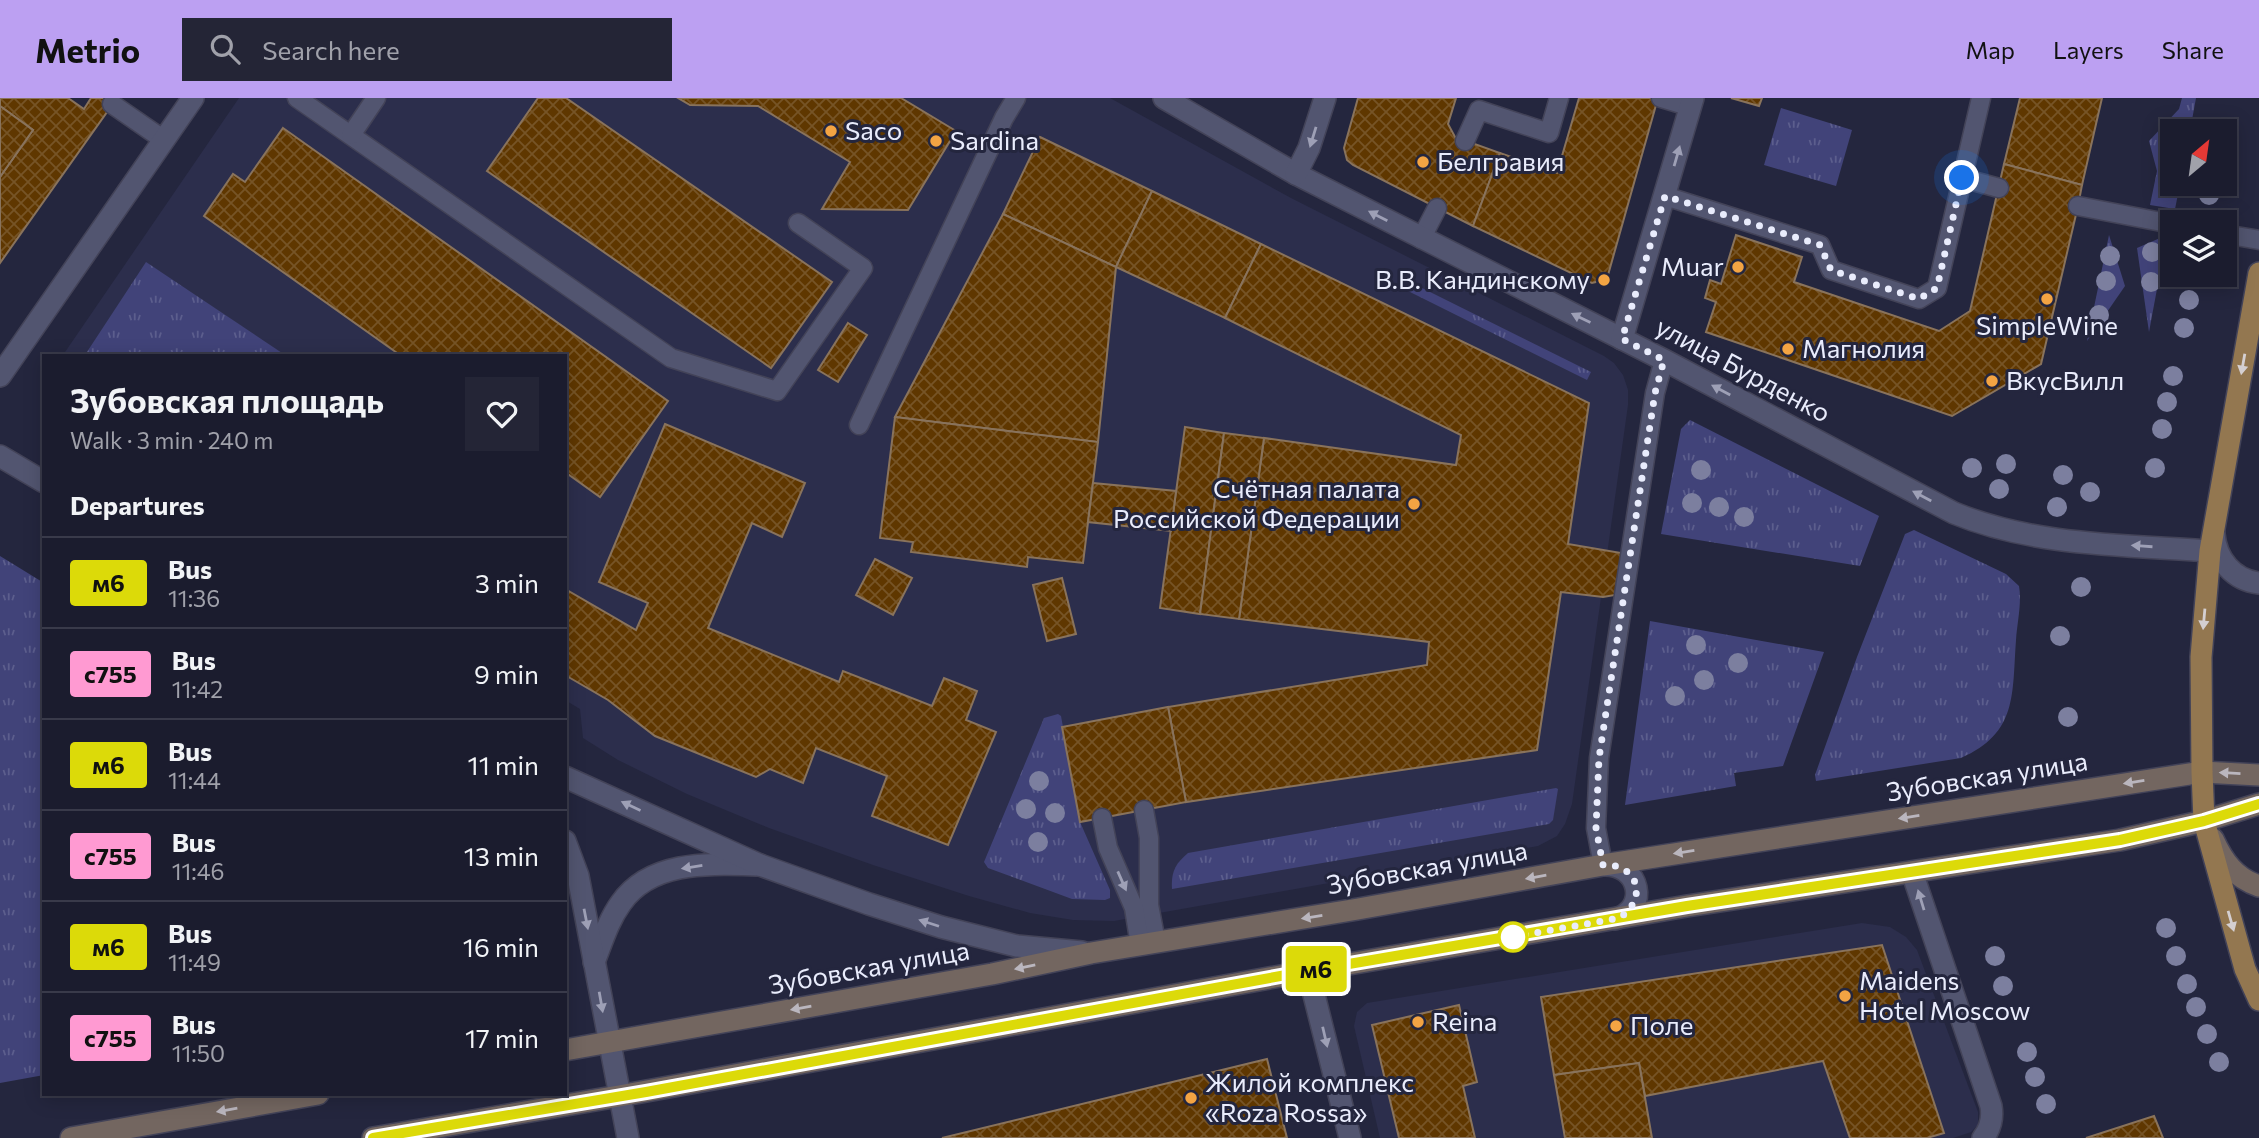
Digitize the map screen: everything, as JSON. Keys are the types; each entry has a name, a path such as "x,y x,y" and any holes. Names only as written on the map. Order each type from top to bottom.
{"main road":[{"path":"2259,273 2210,551 2201,657 2204,821 2245,969 2259,1000"},
{"name":"Зубовская улица","path":"567,1050 992,974 1091,953 1603,865 2202,772 2259,775"},
{"path":"373,1138 1687,906 2120,840 2204,821 2259,804"},
{"path":"2204,821 2221,856 2234,873 2259,886"},
{"path":"71,1138 307,1096"}],"street":[{"path":"0,376 193,98"},
{"name":"улица Бурденко","path":"1164,98 1296,174 1664,360 1954,513 1985,526 2017,533 2210,551"},
{"path":"1296,174 1309,148 1325,98"},
{"path":"1622,339 1692,102"},
{"path":"0,456 42,481"},
{"path":"2214,525 2217,550 2222,561 2241,578 2259,583"},
{"path":"567,778 760,865 941,927 1017,946 1091,953"},
{"path":"567,846 578,876 628,1138"},
{"path":"594,962 608,925 622,901 644,881 670,870 713,863 760,865"},
{"path":"1603,865 1622,867 1636,886 1633,905 1628,913 1615,919"},
{"path":"1912,872 1991,1106 1991,1126 1983,1138"},
{"path":"1308,971 1350,1138"}],"lane":[{"path":"297,98 671,358 777,391 863,268 798,223"},
{"path":"351,135 376,98"},
{"path":"859,425 1004,118 1016,98"},
{"path":"1465,141 1479,110 1549,133 1559,98"},
{"path":"1661,98 1692,102"},
{"path":"1665,196 1820,245 1831,270 1919,299 1937,288 1981,98"},
{"path":"112,104 164,140"},
{"path":"1962,178 1999,188"},
{"path":"2078,206 2160,222"},
{"path":"1422,239 1437,208"},
{"path":"2237,236 2259,240"},
{"path":"1603,865 1596,828 1599,758 1655,393 1664,360"},
{"path":"1144,810 1149,838 1148,944"},
{"path":"1102,818 1108,848 1148,944"}],"shaded area":[{"path":"239,98 1110,98 1291,198 1604,356 1614,363 1623,375 1628,390 1628,405 1572,804 1565,824 1557,836 1538,846 1114,921 1073,920 1030,913 969,896 769,828 687,794 618,760 583,738 580,709 567,701 567,354 64,354"},
{"path":"1862,923 1890,927 1906,937 1917,950 1978,1112 1978,1125 1971,1132 1953,1138 1380,1138 1354,1026 1357,1012 1367,1003"}],"green space":[{"path":"2182,98 2196,98 2192,119 2170,119 2179,109"},
{"path":"1781,108 1852,130 1836,186 1764,165"},
{"path":"2160,129 2160,196 2178,196 2175,209 2150,205 2157,171 2149,141"},
{"path":"2109,235 2125,286 2087,341"},
{"path":"2160,238 2160,273 2149,332 2137,248"},
{"path":"146,262 284,354 86,354"},
{"path":"1412,283 1591,372 1587,380 1408,291"},
{"path":"1690,420 1879,516 1860,566 1661,534 1681,429"},
{"path":"1914,530 2006,574 2019,586 2014,678 2008,710 1993,737 1961,758 1816,781 1815,775 1857,657 1905,534"},
{"path":"0,556 42,582 42,1075 0,1083"},
{"path":"1650,621 1824,652 1783,766 1734,773 1736,786 1625,805"},
{"path":"1058,714 1061,716 1080,822 1110,890 1110,898 1105,900 1072,899 988,868 984,862 1044,718"},
{"path":"1556,788 1553,820 1549,824 1172,889 1175,869 1188,853"}],"building":[{"path":"0,98 68,98 84,109 91,98 117,98 0,263 0,177 33,130 0,106"},
{"path":"538,98 566,98 832,282 771,368 487,171"},
{"path":"678,98 901,98 956,131 908,210 822,209 850,162 758,106 690,105"},
{"name":"Белгравия","path":"1358,98 1456,98 1448,124 1455,137 1500,153 1473,226 1347,160 1344,148"},
{"path":"1579,98 1658,98 1608,275 1604,280 1592,283 1473,226 1500,153 1557,173"},
{"path":"1731,98 1762,98 1759,106"},
{"path":"2020,98 2102,98 2082,185 2004,164"},
{"path":"0,106 33,130 0,177"},
{"path":"283,128 668,401 600,497 567,473 567,354 399,354 204,216 233,174 245,182"},
{"path":"1040,137 1152,191 1116,267 1003,214"},
{"path":"2004,164 2082,185 2078,206 2041,364 1952,416 1706,332 1716,302 1705,298 1710,280 1721,284 1736,235 1802,257 1794,282 1939,331 1970,311"},
{"path":"1152,191 1261,244 1225,318 1116,267"},
{"path":"1003,214 1116,267 1098,442 895,417"},
{"name":"Счётная палата Российской Федерации","path":"1261,244 1589,403 1568,544 1627,554 1621,594 1603,597 1561,592 1537,750 1186,802 1168,707 1427,665 1429,642 1239,619 1264,438 1456,465 1461,435 1225,318"},
{"path":"848,323 867,335 838,382 818,370"},
{"path":"895,417 1098,442 1083,563 1028,557 1027,567 911,552 913,542 880,538"},
{"path":"665,424 805,483 782,537 752,523 708,628 839,682 843,671 932,706 944,678 977,691 966,720 996,732 948,845 872,816 887,776 816,748 803,783 770,769 756,777 655,736 608,700 567,676 567,590 636,630 648,603 599,582"},
{"path":"1185,427 1224,433 1200,614 1160,608"},
{"path":"1224,433 1264,438 1239,619 1200,614"},
{"path":"1093,483 1176,491 1171,531 1088,522"},
{"path":"875,559 912,578 893,615 856,595"},
{"path":"1062,578 1076,634 1047,641 1033,585"},
{"path":"1168,707 1186,802 1080,822 1062,727"},
{"path":"1882,945 1944,1133 1927,1138 1850,1138 1823,1061 1645,1096 1639,1063 1554,1075 1541,997"},
{"path":"1459,1005 1477,1082 1463,1086 1475,1138 1399,1138 1372,1025"},
{"name":"Жилой комплекс «Roza Rossa»","path":"1267,1059 1287,1138 942,1138"},
{"path":"1639,1063 1652,1138 1565,1138 1554,1075"},
{"path":"2154,1116 2163,1138 2086,1138"}],"bus line":[{"name":"м6","path":"373,1138 646,1092 1308,971 1687,906 2120,840 2204,821 2259,804"}],"place":[{"name":"Saco","path":"831,131"},
{"name":"Sardina","path":"936,141"},
{"name":"Белгравия","path":"1423,162"},
{"name":"Muar","path":"1738,267"},
{"name":"В.В. Кандинскому","path":"1604,280"},
{"name":"SimpleWine","path":"2047,299"},
{"name":"Магнолия","path":"1788,349"},
{"name":"ВкусВилл","path":"1992,381"},
{"name":"Счётная палата Российской Федерации","path":"1414,504"},
{"name":"Maidens Hotel Moscow","path":"1845,996"},
{"name":"Reina","path":"1418,1022"},
{"name":"Поле","path":"1616,1026"},
{"name":"Жилой комплекс «Roza Rossa»","path":"1191,1098"}],"route":[{"path":"1513,937 1619,918 1631,909 1636,895 1636,886 1629,873 1622,867 1603,865 1596,828 1599,758 1655,393 1664,360 1622,339 1665,196 1820,245 1831,270 1919,299 1937,288 1962,178"}]}
